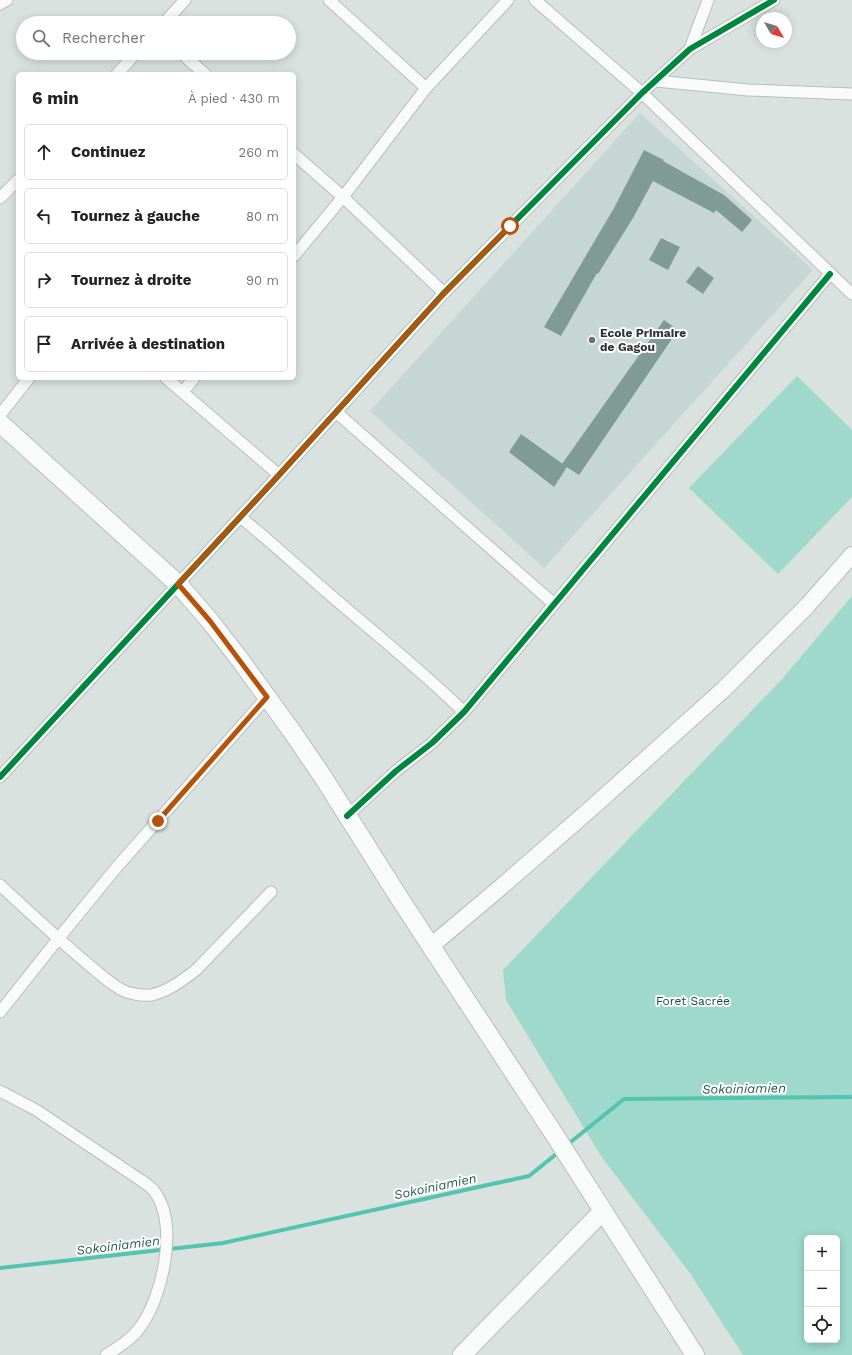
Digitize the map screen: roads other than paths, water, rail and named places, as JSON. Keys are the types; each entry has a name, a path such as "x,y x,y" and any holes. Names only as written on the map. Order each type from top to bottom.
{"main road":[{"path":"0,423 178,584 210,621 294,732 431,946 550,1127 695,1355"},
{"path":"462,1355 603,1210"}],"street":[{"path":"0,4 7,0"},
{"path":"170,16 185,0"},
{"path":"329,0 426,88"},
{"path":"296,254 343,197 426,88 508,0"},
{"path":"535,0 642,93 852,294"},
{"path":"690,49 708,0"},
{"path":"1,772 279,475 444,293 642,93 690,49 774,0"},
{"path":"119,72 130,60"},
{"path":"189,60 203,72"},
{"path":"656,81 748,90 852,94"},
{"path":"296,156 343,197 444,293"},
{"path":"0,198 16,182"},
{"path":"347,816 396,771 432,743 464,712 830,274"},
{"path":"0,415 27,380"},
{"path":"168,380 279,475"},
{"path":"183,392 192,380"},
{"path":"336,412 554,604"},
{"path":"240,517 273,543 306,575 416,668 464,712"},
{"path":"431,946 590,810 724,689 807,606 852,555"},
{"path":"0,1012 116,868 267,697"},
{"path":"0,885 58,939 113,984 124,991 133,994 150,995 182,981 196,970 272,892"},
{"path":"0,1091 36,1110 142,1181 154,1190 160,1200 167,1231 166,1252 161,1277 149,1313 129,1341 106,1355"}],"waterway":[{"name":"Sokoiniamien","path":"567,1145 624,1099 852,1097"},
{"name":"Sokoiniamien","path":"0,1268 223,1243 529,1176 560,1151"}],"place":[{"name":"Ecole Primaire de Gagou","path":"592,340"}],"park label":[{"name":"Foret Sacrée","path":"693,1001"}]}
